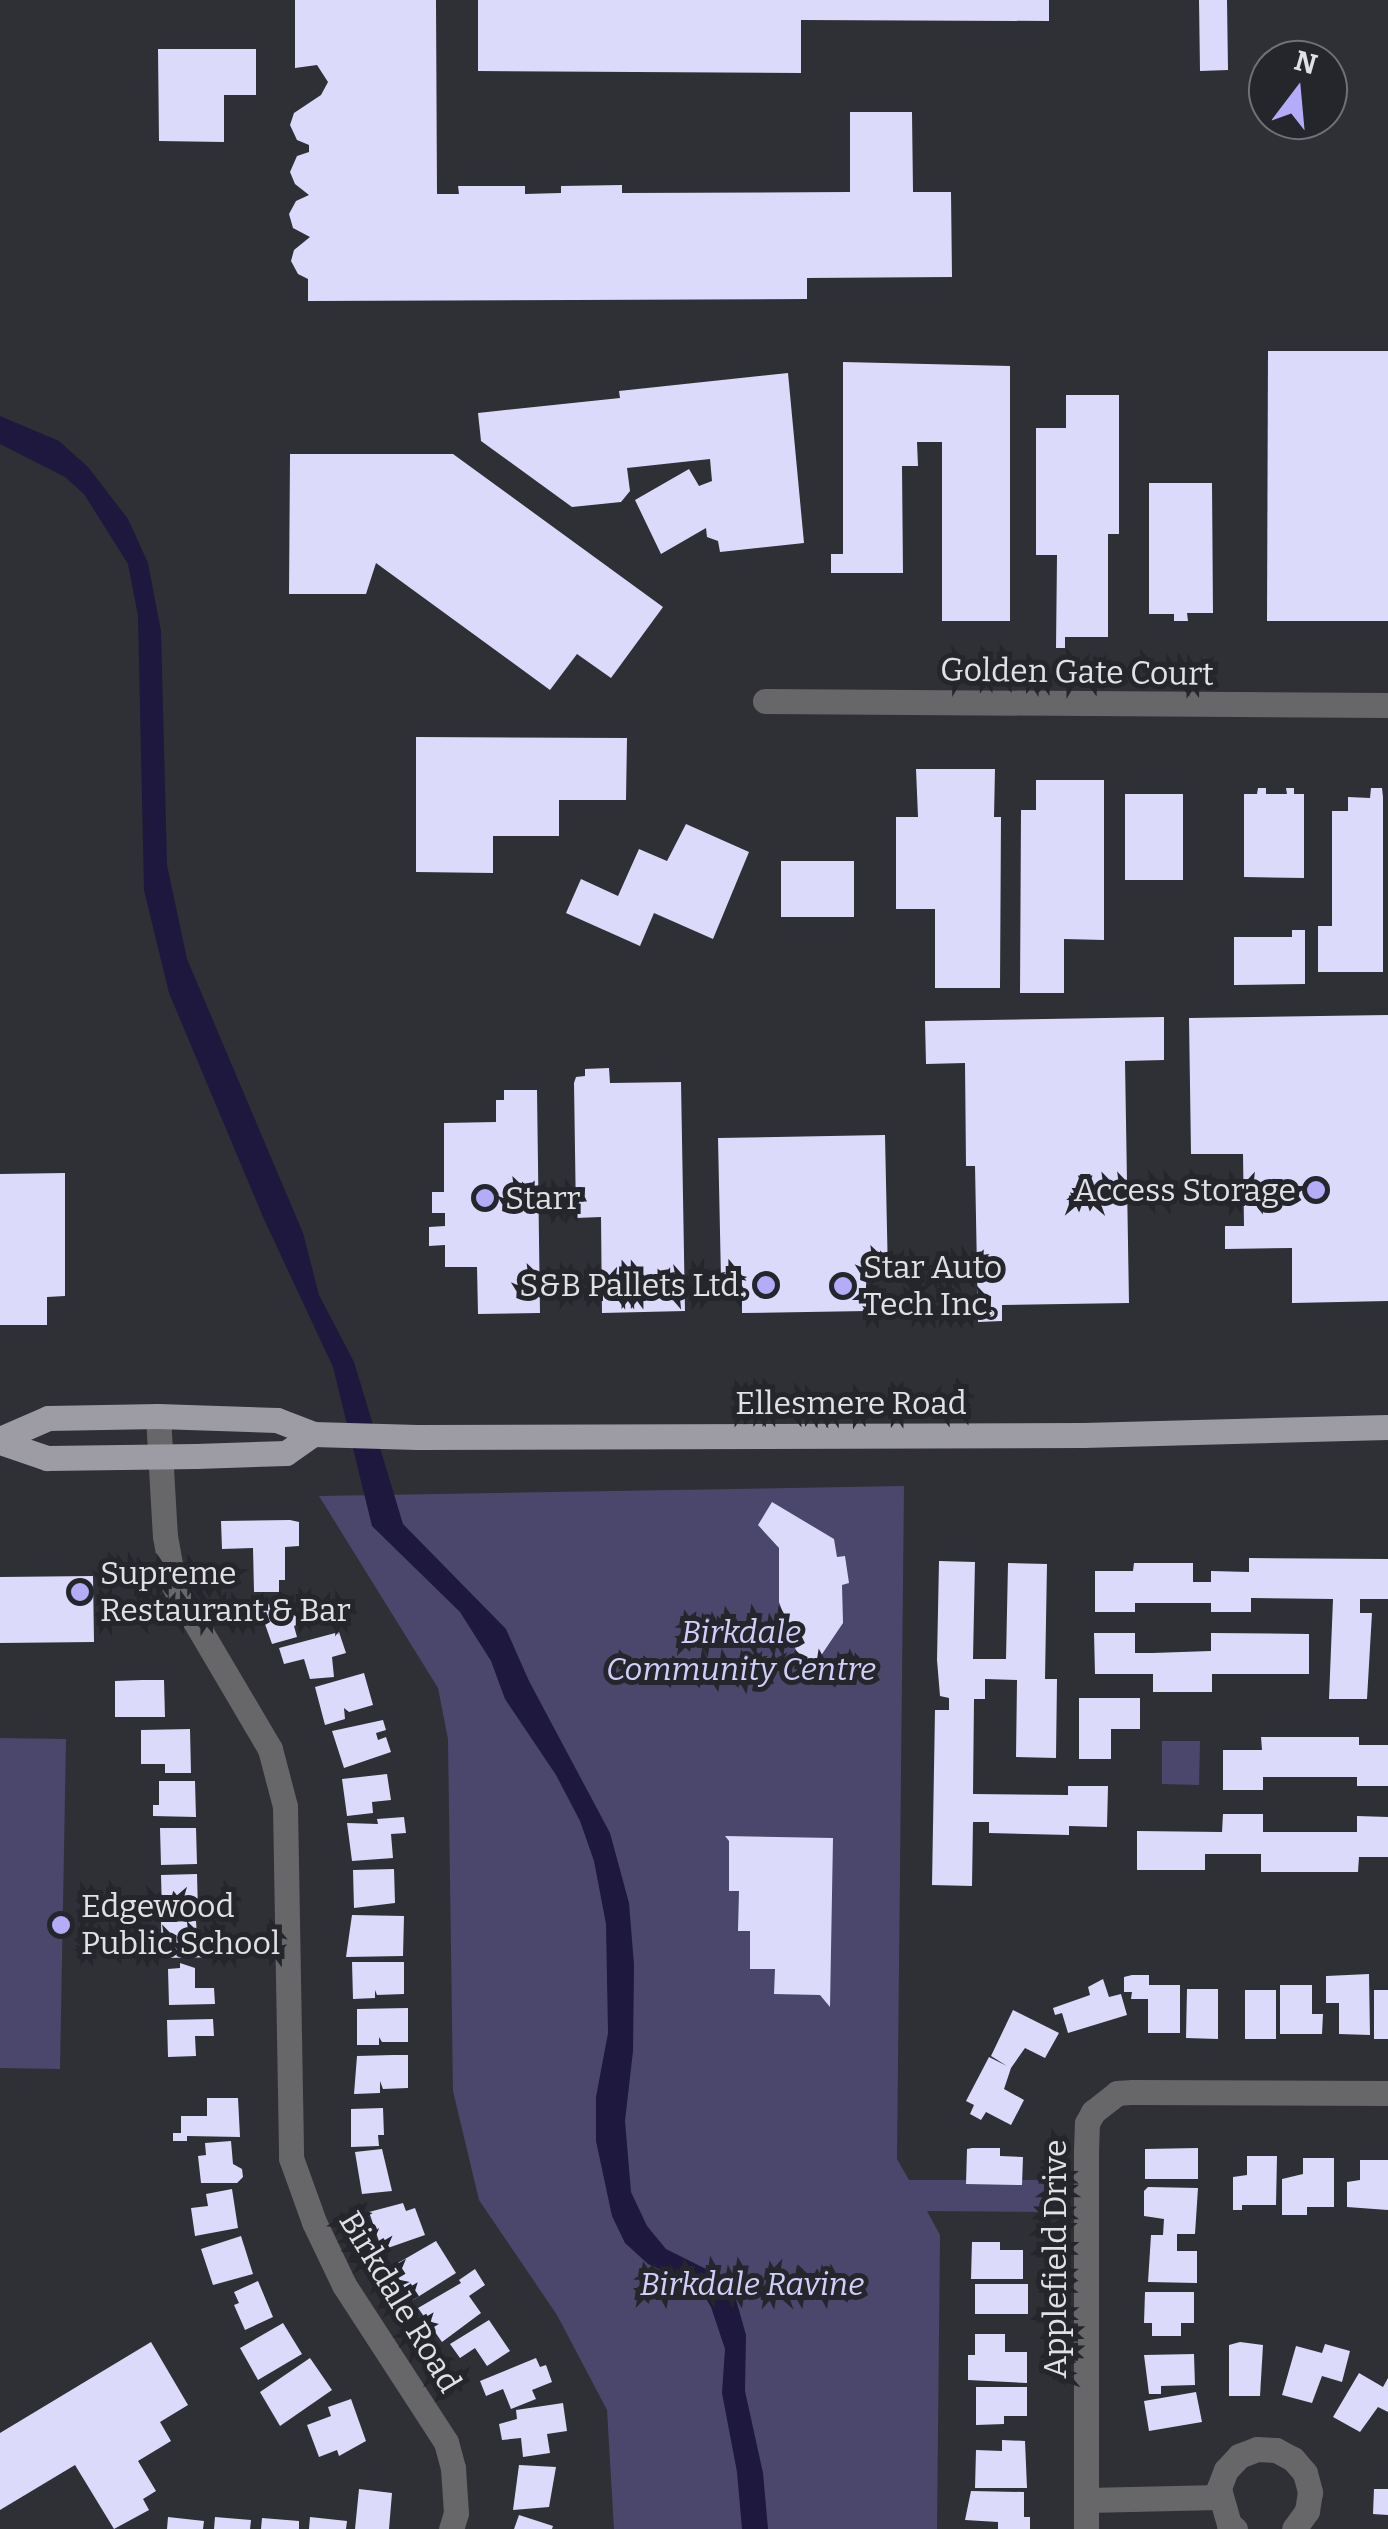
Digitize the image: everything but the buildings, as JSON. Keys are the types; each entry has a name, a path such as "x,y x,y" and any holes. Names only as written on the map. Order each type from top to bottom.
{"main road":[{"name":"Ellesmere Road","path":"0,1440 48,1418 158,1416 277,1420 313,1434 418,1438 1063,1436 1388,1427"},
{"name":"Ellesmere Road","path":"0,1440 48,1458 160,1456 286,1453 313,1434"}],"street":[{"name":"Golden Gate Court","path":"765,701 1388,706"},
{"name":"Birkdale Road","path":"158,1416 165,1536 174,1586 254,1716 270,1749 285,1806 290,2158 344,2285 446,2442 453,2468 456,2513 451,2529"},
{"name":"Applefield Drive","path":"1086,2529 1086,2151 1087,2123 1093,2112 1116,2093 1388,2094"},
{"path":"1235,2529 1229,2524 1219,2496 1226,2470 1239,2456 1256,2449 1276,2450 1293,2459 1305,2473 1310,2492 1308,2511 1294,2529"},
{"path":"1086,2500 1219,2496"}],"green space":[{"name":"Birkdale Ravine","path":"904,1486 897,2159 909,2180 1052,2180 1051,2212 927,2211 940,2235 937,2529 614,2529 607,2410 557,2315 479,2200 453,2091 448,1739 438,1688 319,1496"},
{"path":"0,1738 66,1739 60,2069 0,2068"},
{"path":"1162,1741 1200,1741 1199,1785 1162,1784"}],"shaded area":[{"path":"0,416 59,441 88,467 128,519 148,563 161,631 167,865 187,959 303,1233 319,1295 354,1362 403,1524 506,1629 529,1681 610,1833 629,1903 634,1965 633,2051 625,2121 631,2192 647,2226 666,2249 712,2272 735,2296 746,2335 745,2391 763,2473 768,2529 742,2529 737,2472 722,2393 725,2349 711,2307 699,2287 648,2264 625,2243 612,2216 596,2141 596,2097 608,2033 606,1924 594,1861 580,1821 556,1775 505,1699 491,1661 460,1612 372,1526 333,1367 263,1217 169,993 144,890 138,616 128,564 84,494 65,477 0,444"}],"place":[{"name":"Access Storage","path":"1316,1190"},
{"name":"Starr","path":"485,1198"},
{"name":"S&B Pallets Ltd.","path":"766,1285"},
{"name":"Star Auto Tech Inc.","path":"843,1286"},
{"name":"Supreme Restaurant & Bar","path":"80,1592"},
{"name":"Edgewood Public School","path":"61,1925"}],"park label":[{"name":"Birkdale Community Centre","path":"741,1652"}]}
